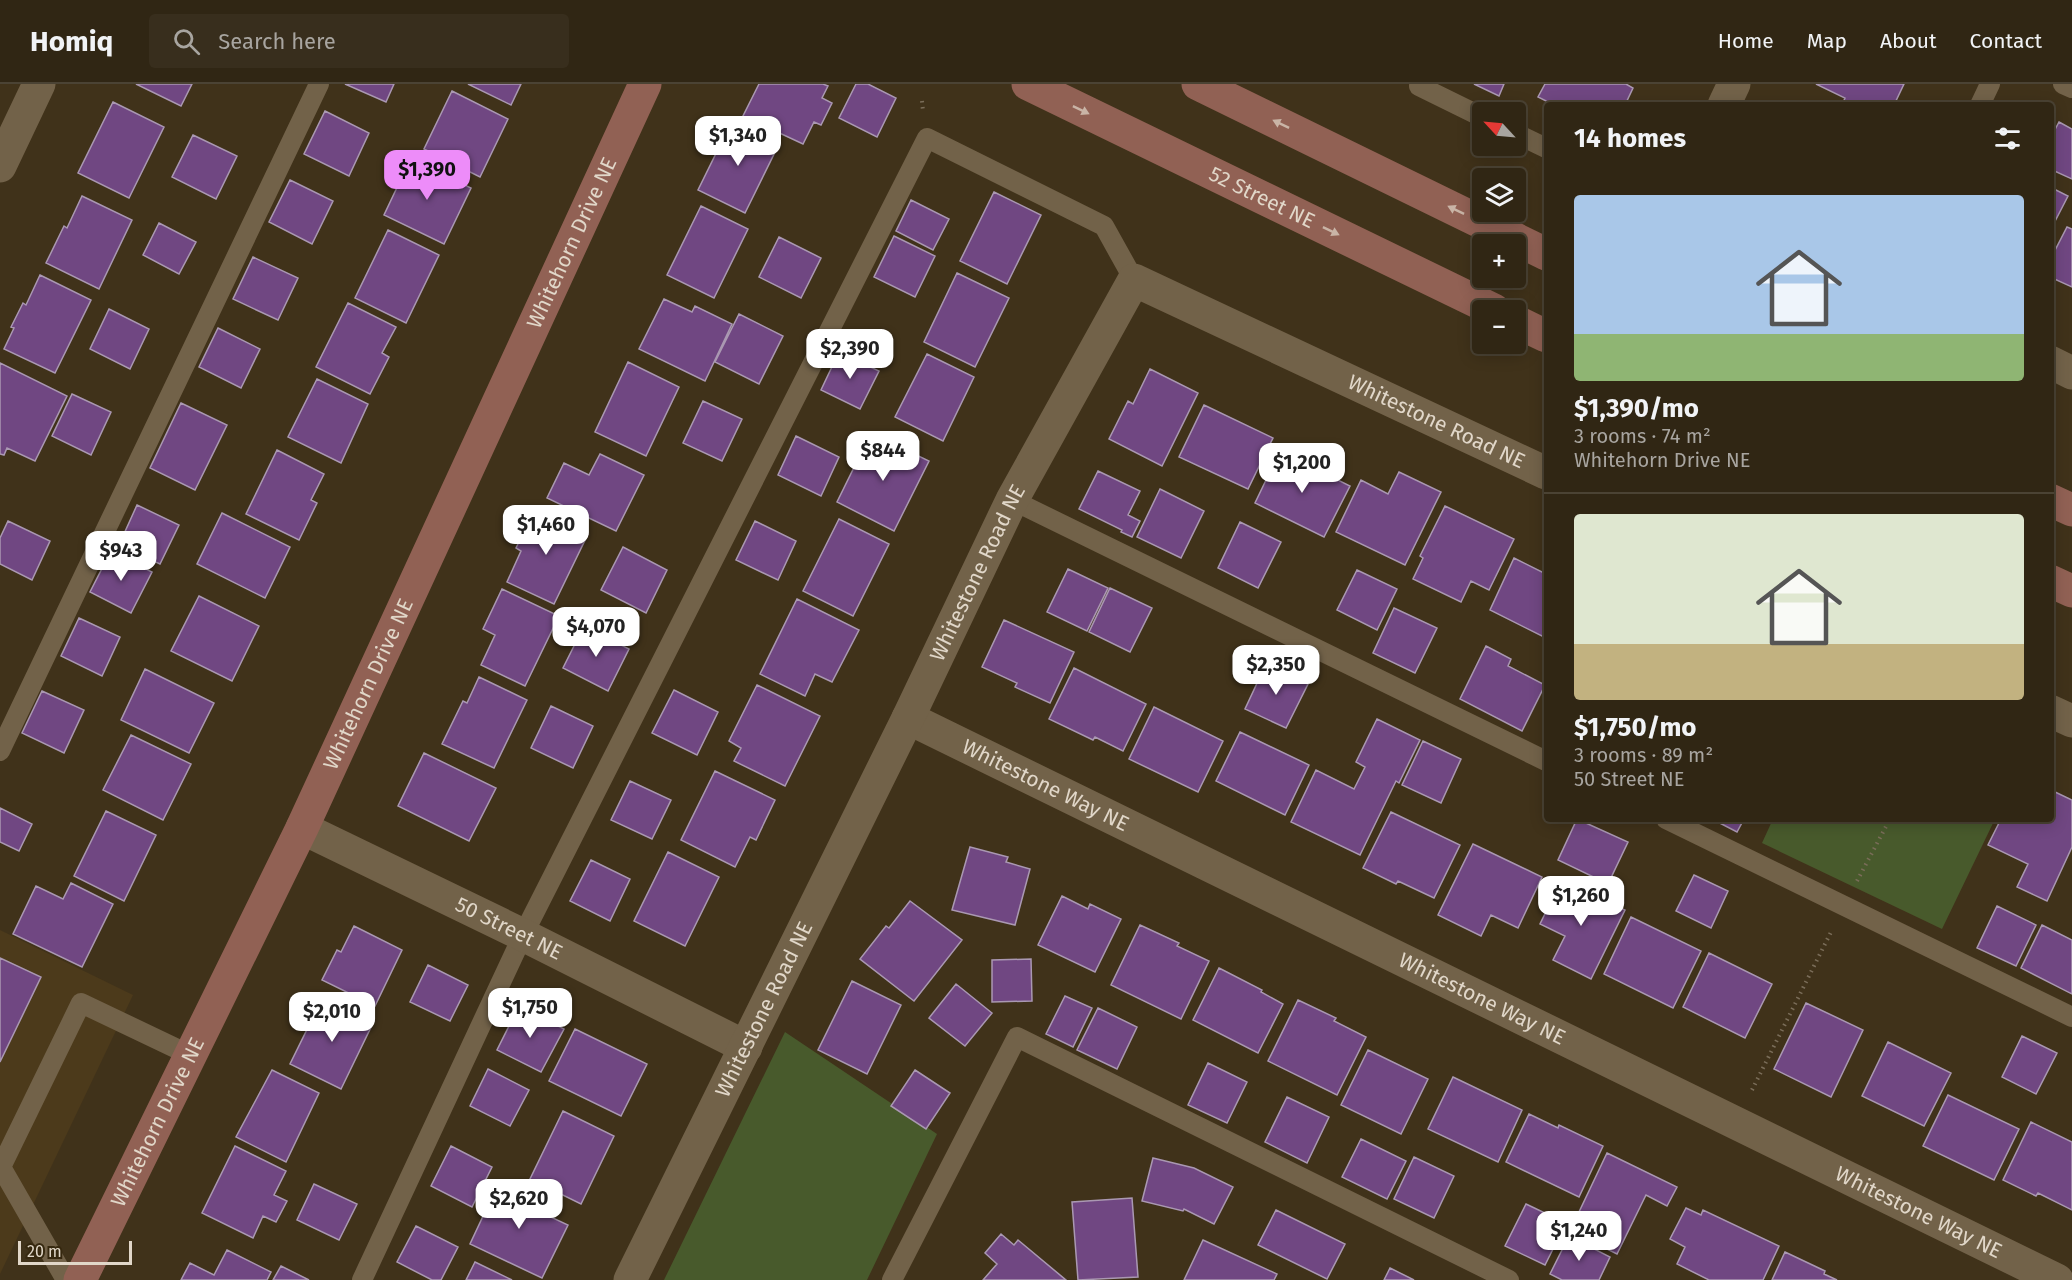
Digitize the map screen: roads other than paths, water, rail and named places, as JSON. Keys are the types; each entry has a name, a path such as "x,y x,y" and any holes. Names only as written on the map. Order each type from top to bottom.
{"street":[{"path":"0,166 39,84"},
{"name":"Whitehorn Drive NE","path":"80,1280 302,828 645,84"},
{"name":"52 Street NE","path":"1028,84 1473,300"},
{"path":"1198,84 1544,253"},
{"path":"1725,102 1734,84"},
{"name":"Whitestone Road NE","path":"630,1280 908,718 1012,500 1134,280 1544,471"},
{"path":"1526,326 1544,335"},
{"path":"2054,364 2072,373"},
{"path":"2054,502 2072,510"},
{"path":"2054,583 2072,591"},
{"path":"2054,713 2072,721"},
{"name":"Whitestone Way NE","path":"908,718 2057,1280"},
{"name":"50 Street NE","path":"302,828 746,1047"}],"lane":[{"path":"0,751 319,84"},
{"path":"1420,84 1419,86 1472,112"},
{"path":"1981,102 1990,84"},
{"path":"2063,84 2072,88"},
{"path":"362,1280 523,935 927,138 1104,226 1134,280"},
{"path":"1526,138 1544,147"},
{"path":"1012,500 1544,760"},
{"path":"1672,822 2072,1017"},
{"path":"66,1280 0,1168 81,1003 190,1055"},
{"path":"892,1280 1017,1037 1509,1280"}]}
